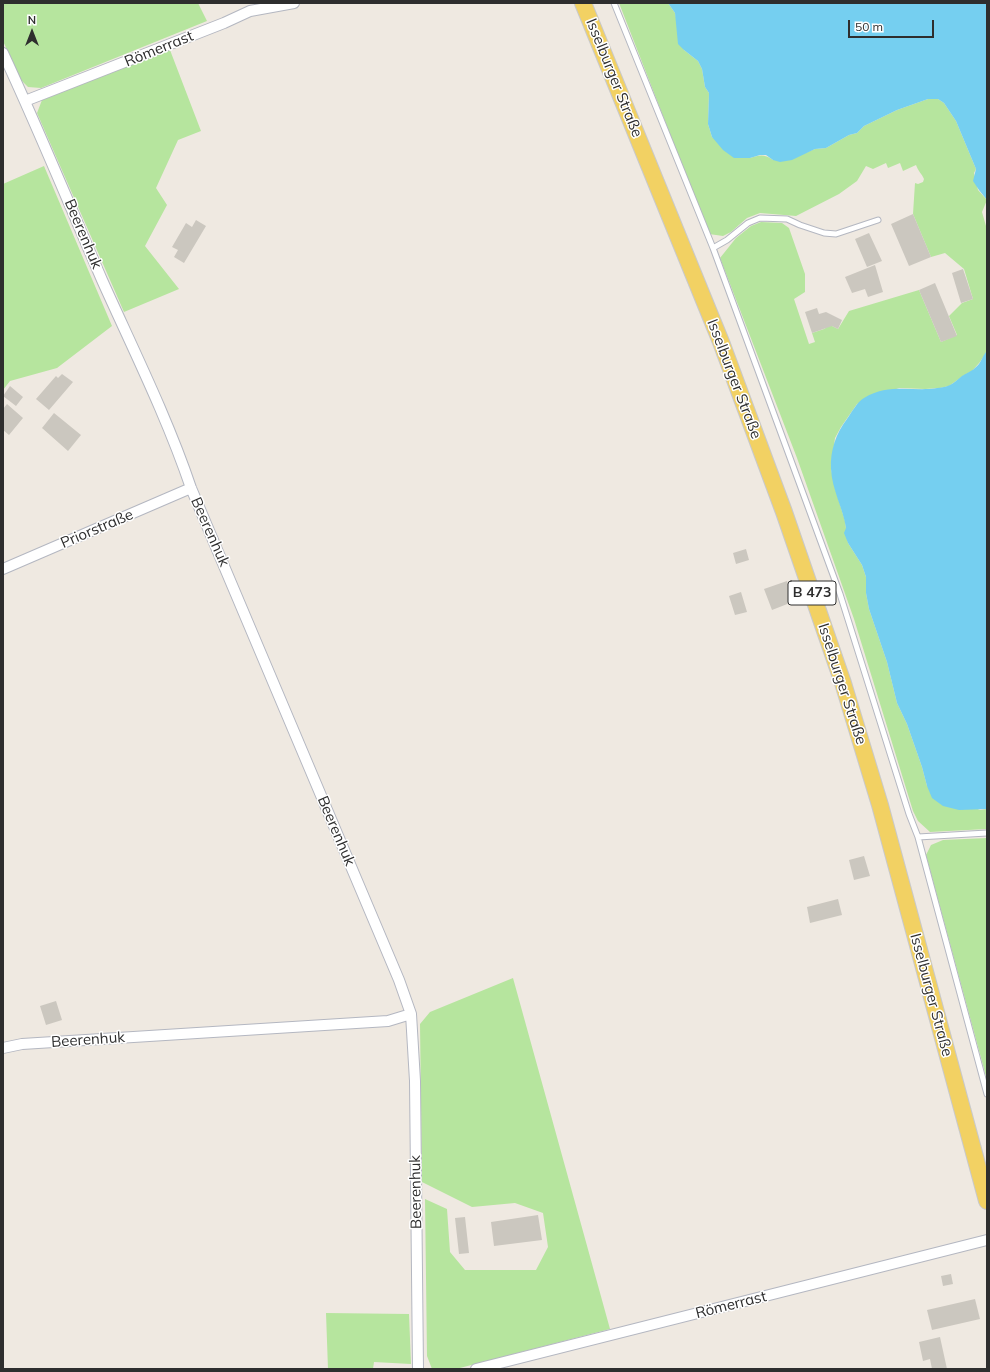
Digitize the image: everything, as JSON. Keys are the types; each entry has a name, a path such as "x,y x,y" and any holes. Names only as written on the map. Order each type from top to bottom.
{"main road":[{"name":"Isselburger Straße","path":"583,3 721,342 784,512 843,683 880,805 987,1201"}],"street":[{"name":"Römerrast","path":"25,101 224,23 250,11 294,3"},
{"name":"Beerenhuk","path":"3,53 178,452 191,488 400,980 411,1014 415,1081 418,1369"},
{"name":"Priorstraße","path":"3,569 191,488"},
{"name":"Beerenhuk","path":"3,1048 22,1044 388,1021 411,1014"},
{"name":"Römerrast","path":"476,1369 987,1240"}],"lane":[{"path":"614,3 713,248 840,594 909,814 918,837 987,1094"},
{"path":"713,248 727,240 748,223 760,218 787,220 824,233 836,234 878,220"},
{"path":"918,837 987,833"}],"green space":[{"path":"3,3 198,3 207,21 41,88 28,87 20,79 3,41"},
{"path":"619,3 668,3 675,13 684,50 698,61 702,69 705,87 709,93 708,124 712,137 750,158 762,156 773,160 805,153 815,149 826,148 849,135 857,133 864,126 897,110 928,99 938,99 944,103 956,121 976,169 974,173 978,190 987,200 982,212 986,226 987,240 987,351 972,371 949,386 925,389 899,388 857,404 835,438 831,469 845,521 848,543 862,565 866,577 866,593 869,609 887,662 897,703 907,724 927,786 980,810 987,809 987,829 930,832 918,821 913,811 854,619 797,458 720,258 736,238 751,226 761,222 782,223 789,228 805,274 805,292 794,299 809,344 815,342 812,333 824,329 830,325 838,329 849,311 919,290 941,342 957,335 949,316 962,303 973,299 964,269 945,253 931,257 913,214 915,183 918,184 923,182 924,179 916,165 903,171 900,163 888,168 886,163 873,169 866,166 857,181 839,194 796,216 760,213 747,218 731,232 723,236 709,234"},
{"path":"170,50 201,131 178,140 156,188 167,205 145,246 179,289 124,312 37,113 42,100 52,95"},
{"path":"44,166 112,326 57,368 10,381 3,390 3,184"},
{"path":"987,838 987,1080 926,855 931,845 943,840"},
{"path":"513,978 610,1329 456,1369 432,1369 427,1356 425,1199 447,1209 450,1252 465,1270 536,1270 548,1247 543,1213 515,1203 472,1207 422,1182 420,1024 430,1012"},
{"path":"326,1313 409,1314 411,1364 374,1362 373,1369 328,1369"}],"water":[{"path":"668,3 987,3 987,200 973,181 976,169 956,121 944,103 938,99 928,99 897,110 864,126 857,133 849,135 826,148 815,149 792,160 780,162 773,160 766,155 750,158 734,158 723,150 712,137 708,124 709,93 705,87 702,69 698,61 678,44 675,13"},
{"path":"987,351 987,809 959,810 943,806 932,798 927,786 907,724 897,703 887,662 869,609 866,593 866,577 862,565 848,543 844,533 846,528 843,513 833,484 831,462 834,442 843,424 861,400 880,391 929,389 948,386 975,368"}],"building":[{"path":"913,214 931,257 909,266 891,224"},
{"path":"196,220 206,226 184,263 174,257 178,250 172,247 186,223 192,227"},
{"path":"869,233 882,261 867,267 855,239"},
{"path":"875,265 883,292 868,297 865,289 852,293 845,277"},
{"path":"963,269 973,299 961,303 952,273"},
{"path":"935,283 957,336 941,342 919,290"},
{"path":"817,308 819,314 826,312 842,320 838,329 832,326 812,333 805,312"},
{"path":"62,374 73,382 49,410 36,399 56,376 58,378"},
{"path":"10,386 23,397 16,406 3,396"},
{"path":"7,404 23,418 9,435 3,430 3,409"},
{"path":"54,413 81,435 68,451 42,428"},
{"path":"746,549 749,560 736,564 733,553"},
{"path":"787,581 795,601 772,610 764,589"},
{"path":"741,592 747,612 735,615 729,596"},
{"path":"864,856 870,876 854,880 849,860"},
{"path":"838,899 842,915 810,923 807,907"},
{"path":"56,1001 62,1020 46,1025 40,1006"},
{"path":"538,1215 542,1240 494,1246 491,1222"},
{"path":"465,1217 469,1253 459,1254 455,1218"},
{"path":"951,1274 953,1284 943,1286 941,1276"},
{"path":"975,1299 980,1319 932,1330 927,1310"},
{"path":"940,1337 947,1369 932,1369 930,1359 923,1361 919,1342"}]}
